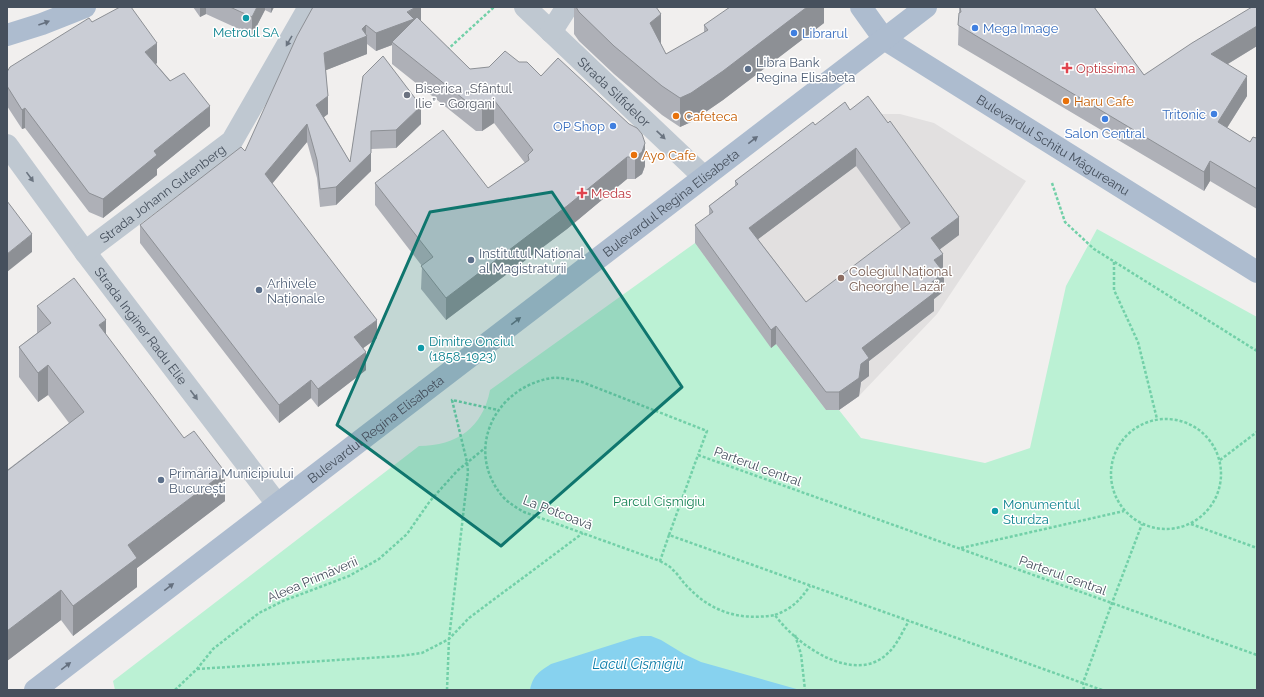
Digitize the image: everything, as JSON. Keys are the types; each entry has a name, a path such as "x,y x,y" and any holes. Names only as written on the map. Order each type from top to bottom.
{"main road":[{"path":"7,35 42,24 85,7"},
{"name":"Bulevardul Schitu Măgureanu","path":"861,7 884,40 1257,272"},
{"name":"Bulevardul Regina Elisabeta","path":"35,690 926,7"}],"street":[{"name":"Strada Johann Gutenberg","path":"85,252 232,141 309,7"},
{"name":"Strada Silfidelor","path":"525,7 704,177"},
{"path":"550,32 566,7"},
{"name":"Strada Inginer Radu Elie","path":"7,145 85,252 277,504"}],"path":[{"path":"447,50 494,7"},
{"path":"1052,183 1065,222 1094,250 1257,351"},
{"path":"1114,262 1114,290 1138,342 1157,419"},
{"name":"La Potcoavă","path":"698,455 707,431 582,382 553,378 536,382 521,389 507,400 498,410 492,422 488,433 486,447 489,472 495,485 504,498 524,512 660,561 673,570 685,585 698,597 718,610 744,617 775,615 787,611 794,606 810,586"},
{"path":"447,690 449,639 467,488 468,462 452,400 498,410"},
{"path":"1157,419 1173,419 1189,423 1194,426 1203,432 1214,444 1220,460 1222,475 1220,490 1213,504 1204,515 1191,524 1176,529 1161,530 1134,520 1124,511 1115,497 1111,480 1111,464 1117,448 1127,434 1141,424 1157,419"},
{"path":"1220,460 1257,432"},
{"name":"Aleea Primăverii","path":"175,690 197,669 213,649 259,613 284,601 349,576 378,559 407,534 430,501 457,471 486,447"},
{"name":"Parterul central","path":"669,535 698,455 1257,655"},
{"path":"960,549 1124,511"},
{"path":"1084,690 1083,683 1142,524"},
{"path":"1191,524 1257,548"},
{"path":"197,669 400,656 422,653 449,639 469,618 583,533"},
{"path":"660,561 669,535 1102,690"},
{"path":"775,615 794,635 813,650 828,659 843,664 856,665 868,664 878,660 889,652 909,621"},
{"path":"794,635 801,654 805,690"}],"highlighted area":[{"path":"552,192 682,387 501,546 337,425 430,212"}],"shaded area":[{"name":"Colegiul Național Gheorghe Lazăr","path":"868,114 900,114 934,123 1026,181 937,314 859,396 839,410 826,410 776,344 771,348 695,243"}],"green space":[{"name":"Parcul Cișmigiu","path":"1097,229 1257,317 1257,690 115,690 113,681 419,446 445,442 466,432 481,414 490,390 695,243 771,347 776,344 826,410 839,410 861,438 985,463 1030,448 1066,286"}],"water":[{"name":"Lacul Cișmigiu","path":"641,636 651,636 661,640 701,662 800,690 530,690 537,674 551,664"}],"building":[{"path":"120,7 131,7 157,43 145,52 170,81 184,73 210,106 154,151 157,155 103,199 89,193 25,108 22,110 7,86 7,72 10,67 89,18 92,22"},
{"path":"230,7 257,7 252,17"},
{"path":"313,7 416,7 407,12 414,19 376,33 366,25 362,29 367,36 324,53 328,96 316,105 350,162 363,76 383,56 421,106 396,130 371,131 371,153 336,187 320,189 317,160 307,124 265,174 377,320 354,337 366,352 318,389 311,380 279,405 140,225 241,147 245,151 297,36"},
{"path":"576,7 656,7 661,14 650,23 666,54 708,30 704,25 730,7 807,7 723,71 691,93 680,98 662,86 614,46 579,12"},
{"path":"960,7 1094,7 1144,75 1192,43 1252,7 1257,7 1257,26 1211,54 1247,76 1218,122 1250,142 1253,137 1256,138 1257,136 1257,189 1210,161 1204,172 958,25 959,13 961,12"},
{"path":"417,17 470,69 489,67 505,51 519,62 527,62 541,76 558,58 629,124 637,128 642,134 645,143 642,152 635,157 627,157 567,206 446,298 421,266 433,257 375,183 443,130 488,188 529,160 528,155 533,150 494,100 482,109 476,109 392,42"},
{"path":"868,96 888,123 890,121 959,217 931,238 943,254 934,260 944,273 928,285 934,293 862,348 869,358 861,364 859,378 839,392 826,392 776,326 771,330 695,225 713,212 709,206 738,184 735,181 813,122 815,125 845,102 850,110","holes":["856,148 910,223 806,302 749,228"]},
{"path":"7,201 32,234 7,254"},
{"name":"Primăria Municipiului București","path":"74,278 106,320 99,325 184,438 194,431 225,472 128,545 137,558 73,606 61,590 7,631 7,471 84,412 48,365 38,373 19,347 51,323 37,306"}],"place":[{"name":"Metroul SA","path":"246,18"},
{"name":"Mega Image","path":"975,28"},
{"name":"Librarul","path":"794,33"},
{"name":"Optissima","path":"1067,68"},
{"name":"Libra Bank Regina Elisabeta","path":"748,69"},
{"name":"Biserica „Sfântul Ilie” - Gorgani","path":"407,95"},
{"name":"Haru Cafe","path":"1066,101"},
{"name":"Tritonic","path":"1214,114"},
{"name":"Cafeteca","path":"676,116"},
{"name":"Salon Central","path":"1105,119"},
{"name":"OP Shop","path":"613,126"},
{"name":"Ayo Cafe","path":"634,155"},
{"name":"Medas","path":"582,193"},
{"name":"Institutul Național al Magistraturii","path":"471,260"},
{"name":"Colegiul Național Gheorghe Lazăr","path":"841,278"},
{"name":"Arhivele Naționale","path":"259,290"},
{"name":"Dimitre Onciul (1858-1923)","path":"421,348"},
{"name":"Primăria Municipiului București","path":"161,480"},
{"name":"Monumentul Sturdza","path":"995,511"}]}
